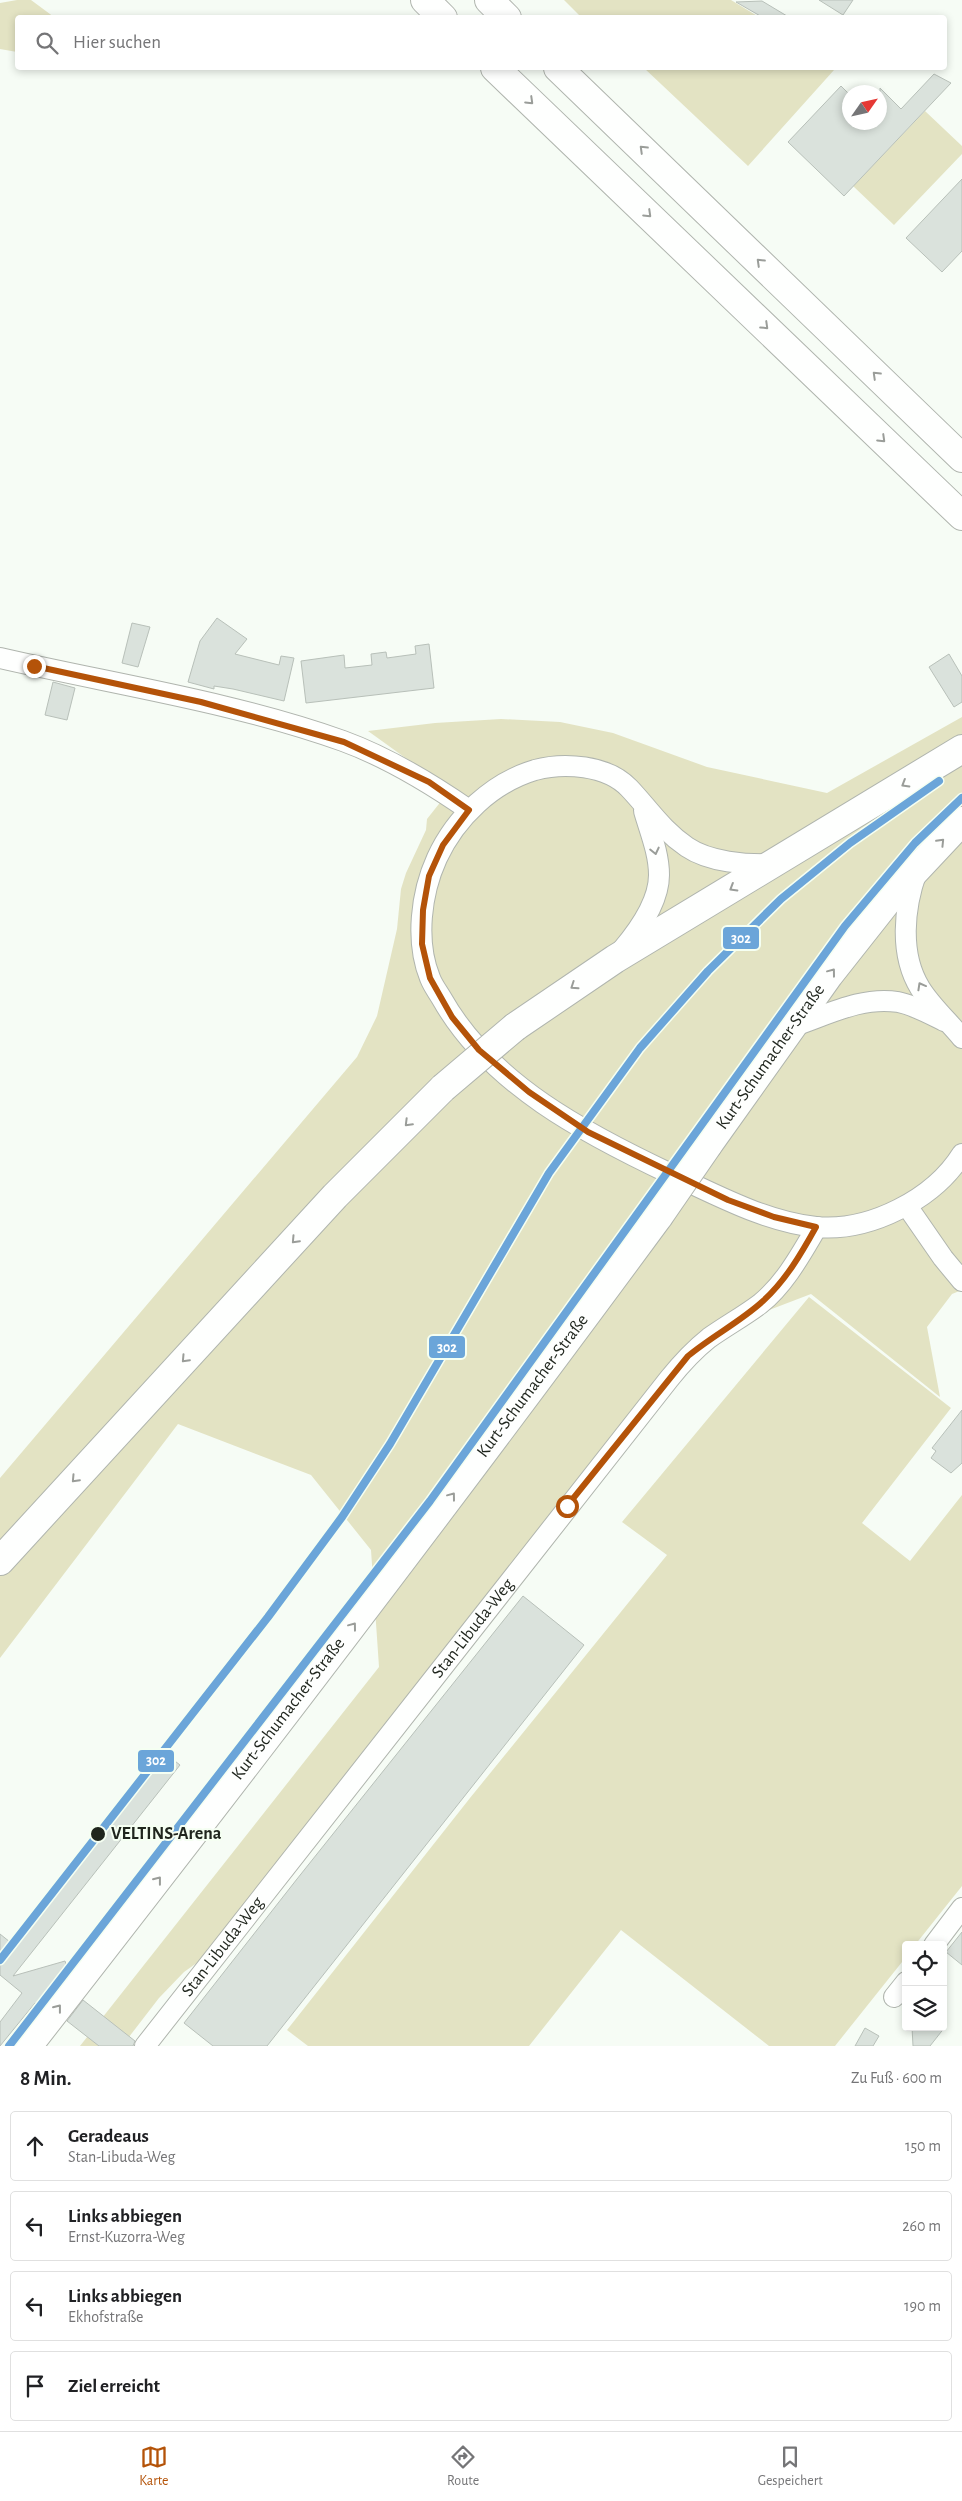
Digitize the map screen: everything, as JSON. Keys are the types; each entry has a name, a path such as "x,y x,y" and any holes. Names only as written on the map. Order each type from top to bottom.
{"main road":[{"path":"425,0 441,15"},
{"path":"489,0 504,15"},
{"path":"497,70 962,516"},
{"path":"560,70 962,458"},
{"path":"0,1561 336,1196 443,1088 515,1026 615,959 962,749"},
{"name":"Kurt-Schumacher-Straße","path":"28,2046 214,1808 472,1469 659,1216 841,960 888,899 962,821"}],"street":[{"path":"0,658 201,702 344,742 429,782 469,810"},
{"path":"775,863 754,865 717,858 690,849 663,830 627,786 602,772 571,765 536,770 502,784 469,810 443,845 429,876 423,910 422,944 430,978 452,1017 479,1050 529,1092 588,1132 728,1200 774,1217 816,1227 868,1221 908,1206 939,1182 962,1154"},
{"path":"615,959 632,939 652,902 659,876 656,852 642,804"},
{"path":"920,864 910,897 905,933 910,960 920,987 956,1031"},
{"path":"794,1026 869,1001 898,1002 920,1009 956,1031"},
{"path":"908,1206 943,1258 962,1281"},
{"name":"Stan-Libuda-Weg","path":"145,2046 669,1379 688,1356 710,1338 761,1303 778,1286 796,1263 816,1227"},
{"path":"937,1941 962,1908"}],"green space":[{"path":"31,0 51,15 15,15 15,52 0,49 0,3"},
{"path":"564,0 731,0 756,15 579,15"},
{"path":"646,70 834,70 748,166"},
{"path":"925,111 962,146 962,154 894,225 853,186"},
{"path":"962,717 962,1290 952,1294 927,1327 940,1397 811,1294 738,1322 688,1354 218,1948 184,1972 159,1998 122,2046 80,2046 379,1667 371,1550 311,1475 178,1424 0,1658 0,1478 357,1057 377,1016 397,929 401,889 406,873 426,830 427,819 450,790 368,731 435,723 501,719 560,722 613,733 707,767 827,793"},
{"path":"809,1297 951,1408 862,1523 910,1561 962,1495 962,1886 918,1941 902,1941 902,1962 835,2046 769,2046 621,1930 529,2046 308,2046 287,2030 470,1798 667,1555 622,1522"}],"building":[{"path":"819,0 853,0 843,15"},
{"path":"762,1 785,15 759,15 736,2"},
{"path":"934,74 951,83 844,196 788,142 841,86 842,130 887,130 887,95 901,109"},
{"path":"962,179 962,251 942,272 906,238"},
{"path":"217,618 247,639 235,654 279,665 281,656 294,658 284,701 233,689 214,686 214,689 188,682 200,641"},
{"path":"132,623 150,627 138,667 122,663"},
{"path":"429,644 434,688 306,703 301,661 344,655 345,668 372,665 371,654 386,652 387,658 416,654 415,646"},
{"path":"949,654 962,676 962,702 954,707 929,667"},
{"path":"53,682 75,688 67,720 45,715"},
{"path":"962,1410 962,1463 951,1473 931,1458 936,1451 932,1448"},
{"path":"523,1596 584,1645 267,2046 213,2046 184,2023"},
{"path":"166,1754 180,1765 13,1976 65,1961 68,1970 39,2006 35,2003 0,2046 0,2022 22,1993 0,1975 0,1934 15,1946"},
{"path":"962,1932 962,1965 947,1951"},
{"path":"83,2000 135,2041 133,2046 99,2046 67,2021"},
{"path":"865,2028 879,2036 873,2046 855,2046"},
{"path":"912,2031 942,2031 930,2046 913,2046"}],"transit line":[{"name":"302","path":"0,1960 268,1617 342,1517 390,1444 549,1173 640,1048 708,971 781,899 850,843 939,781"},
{"name":"302","path":"9,2046 430,1501 845,926 915,843 962,798"}],"place":[{"name":"VELTINS-Arena","path":"98,1834"}],"route":[{"path":"34,666 201,702 344,742 429,782 469,810 443,845 429,876 423,910 422,944 430,978 452,1017 479,1050 529,1092 588,1132 649,1164 728,1200 774,1217 816,1227 796,1263 778,1286 761,1303 710,1338 688,1356 567,1506"}]}
